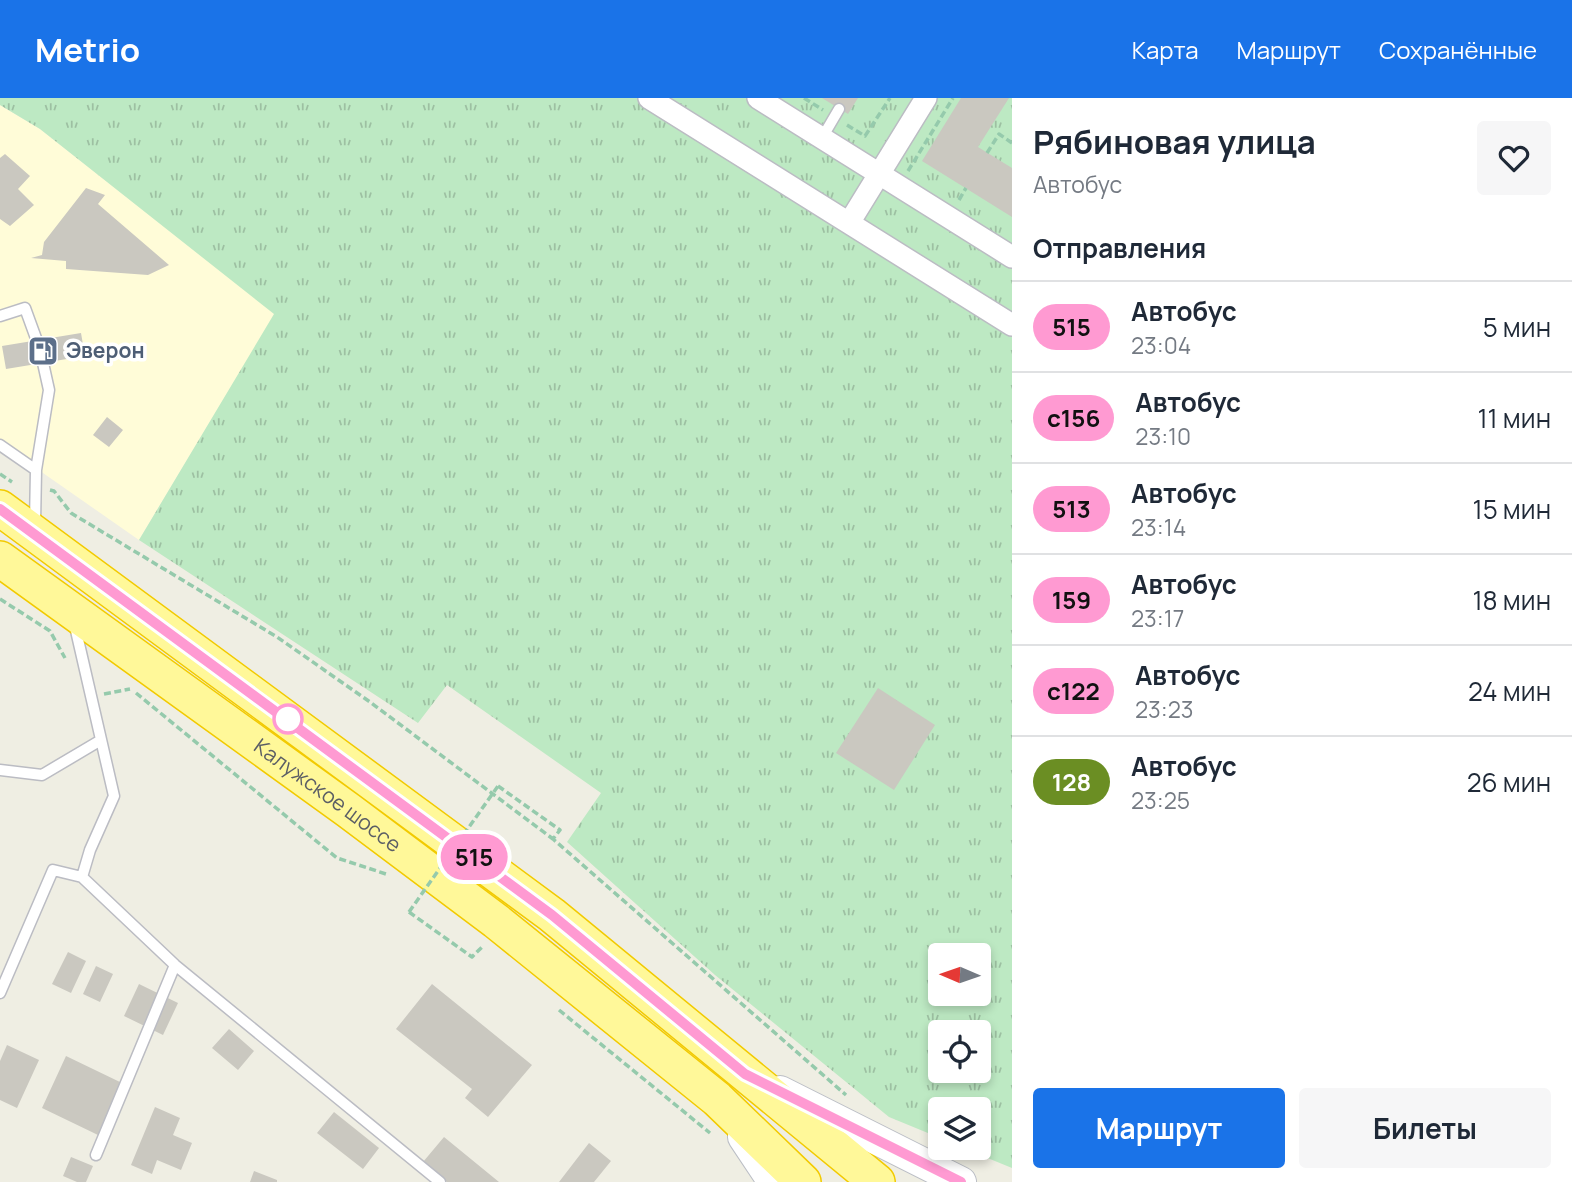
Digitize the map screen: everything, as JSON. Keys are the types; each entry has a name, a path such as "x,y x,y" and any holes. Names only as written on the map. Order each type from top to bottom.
{"highway":[{"name":"Калужское шоссе","path":"0,509 541,906 877,1182"},
{"name":"Калужское шоссе","path":"0,559 348,810 495,921 717,1099 803,1182"}],"main road":[{"path":"745,1074 961,1182"},
{"path":"717,1099 773,1182"}],"street":[{"path":"649,98 1012,326"},
{"path":"758,98 1012,257"},
{"path":"849,223 926,98"}],"lane":[{"path":"822,138 839,109"},
{"path":"0,316 25,308 37,341"},
{"path":"35,534 36,470 49,390 43,363"},
{"path":"0,445 36,470"},
{"path":"71,611 114,796 90,850 82,877"},
{"path":"0,770 42,775 101,740"},
{"path":"0,993 53,870 82,877 175,965 440,1182"},
{"path":"96,1155 175,965"}],"path":[{"path":"908,171 953,98"},
{"path":"987,153 999,134 1012,142"},
{"path":"958,202 966,188"},
{"path":"0,474 19,487 54,491 71,513 278,637 370,702 553,839 850,1098"},
{"path":"0,599 50,631 71,669 87,683"},
{"path":"91,697 129,688 337,858 397,878"},
{"path":"482,947 472,957 409,912 498,786 560,830 553,839"},
{"path":"418,895 429,904"},
{"path":"556,1007 715,1137"}],"shaded area":[{"path":"0,105 40,129 275,314 139,540 0,443"}],"green space":[{"path":"0,98 1012,98 1012,1168 991,1159 991,1097 928,1097 928,1133 889,1117 715,975 567,842 601,793 447,685 418,723 139,540 274,314 40,129 0,105"}],"building":[{"path":"822,98 858,98 848,114"},
{"path":"961,98 1009,98 978,147 1012,168 1012,217 922,161"},
{"path":"5,154 30,176 18,189 34,205 10,226 0,219 0,158"},
{"path":"86,188 105,195 98,204 169,265 148,275 66,269 66,261 31,258 42,255 44,242"},
{"name":"Эверон","path":"81,333 85,356 6,369 2,346"},
{"path":"107,417 123,430 109,447 93,435"},
{"path":"878,688 935,725 894,790 836,753"},
{"path":"68,952 86,961 71,993 52,984"},
{"path":"96,966 113,974 100,1002 83,994"},
{"path":"139,984 178,1003 163,1035 124,1016"},
{"path":"432,984 532,1065 488,1117 465,1098 472,1089 396,1029"},
{"path":"229,1029 254,1051 238,1070 212,1048"},
{"path":"7,1045 39,1060 17,1108 0,1100 0,1061"},
{"path":"66,1056 122,1083 98,1135 42,1108"},
{"path":"155,1107 180,1118 173,1135 192,1143 181,1170 157,1160 152,1174 131,1165"},
{"path":"334,1112 379,1148 363,1169 317,1133"},
{"path":"444,1137 499,1182 447,1182 423,1162"},
{"path":"589,1143 611,1161 594,1182 559,1182"},
{"path":"71,1157 93,1166 86,1182 77,1182 63,1176"},
{"path":"254,1171 277,1180 277,1182 250,1182"}],"bus line":[{"name":"515","path":"0,509 552,915 745,1074 961,1182"}],"place":[{"name":"Эверон","path":"43,351"}]}
